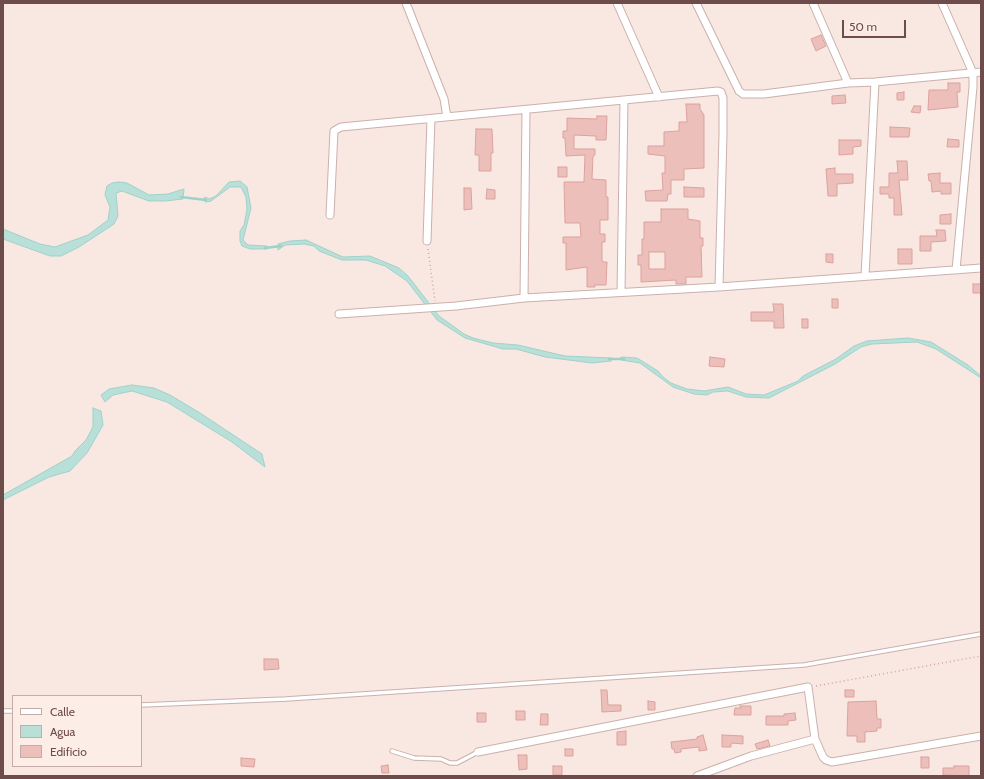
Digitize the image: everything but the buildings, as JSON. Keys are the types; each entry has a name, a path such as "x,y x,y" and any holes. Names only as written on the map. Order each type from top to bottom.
{"street":[{"path":"406,3 444,99 447,116"},
{"path":"617,3 659,97"},
{"path":"696,3 739,91 743,94 764,94 848,83 875,82 981,72"},
{"path":"813,3 848,83"},
{"path":"942,3 973,73 974,87 956,270"},
{"path":"865,276 875,82"},
{"path":"330,215 334,131 341,127 431,119 447,116 624,101 715,91 721,92 723,134 719,288"},
{"path":"621,292 624,101"},
{"path":"524,298 526,110"},
{"path":"427,241 431,119"},
{"path":"338,314 524,298 719,288 981,268"},
{"path":"478,752 808,687 815,739 823,757 832,762 981,736"},
{"path":"697,776 751,756 815,739"}],"lane":[{"path":"142,705 286,699 804,665 981,634"},
{"path":"392,751 414,758 441,760 450,763 457,763 478,752"}],"path":[{"path":"427,241 436,306"},
{"path":"808,687 981,656"}],"water":[{"path":"240,181 247,187 251,208 243,240 248,245 267,246 267,249 250,249 242,246 240,241 240,231 244,225 247,209 246,197 241,187 230,187 211,201 206,202 203,200 205,197 209,199 216,196 229,182"},
{"path":"112,183 127,183 149,195 168,194 184,189 183,199 149,201 122,191 116,193 118,216 114,224 79,247 61,256 50,256 3,239 3,229 40,244 55,247 88,235 108,220 110,207 105,195 107,186"},
{"path":"306,240 343,257 370,256 399,268 408,276 439,316 464,334 473,338 493,343 518,345 565,356 612,358 611,361 592,363 545,357 516,349 503,349 465,338 437,320 407,281 385,266 366,260 342,260 319,251 314,246 304,244 285,245 278,250 278,244 290,241"},
{"path":"908,338 931,342 968,365 981,376 981,378 936,349 917,342 872,344 861,347 835,364 769,398 746,397 728,391 713,392 707,395 694,394 673,387 640,363 621,360 621,357 637,358 658,371 671,383 687,389 704,391 728,387 746,394 764,395 798,381 803,376 836,359 854,346 867,341"},
{"path":"132,385 154,388 170,395 200,413 262,454 265,467 232,442 167,402 132,391 113,395 105,402 101,395 109,389"},
{"path":"93,408 101,411 103,425 87,453 70,471 49,477 3,500 3,495 72,456 86,440 93,427"}],"waterway":[{"path":"181,197 206,200"},
{"path":"265,248 281,246"},
{"path":"609,359 624,359"}]}
